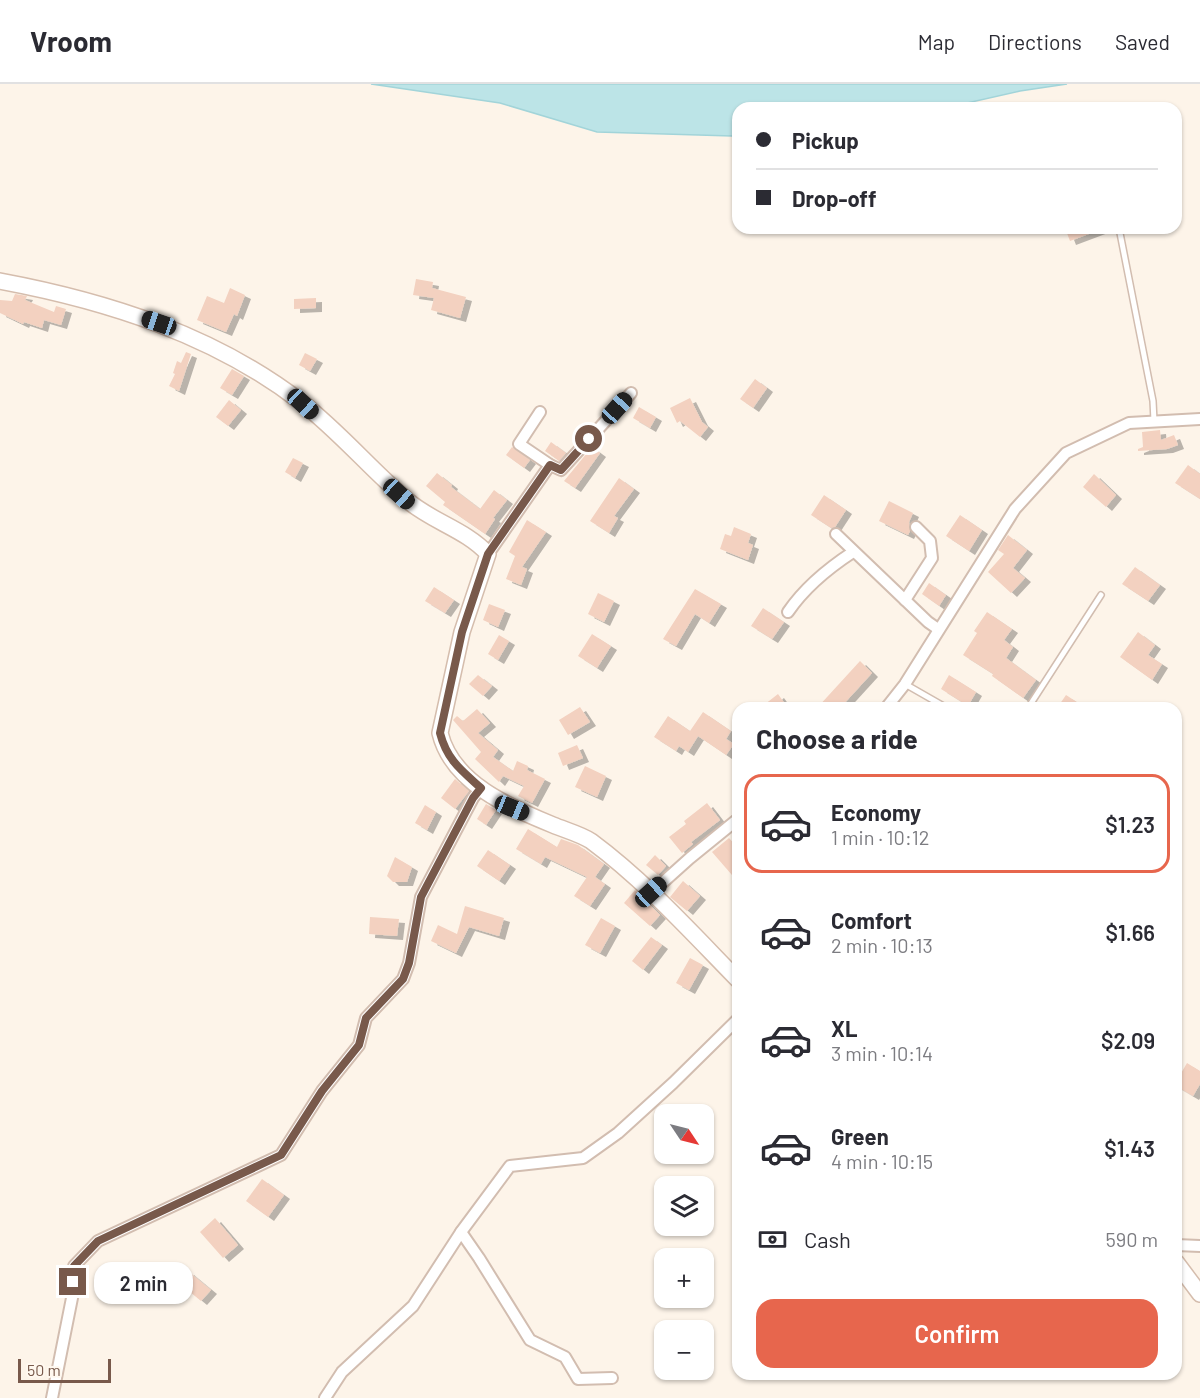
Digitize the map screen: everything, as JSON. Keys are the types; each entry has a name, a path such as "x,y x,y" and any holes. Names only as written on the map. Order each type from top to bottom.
{"main road":[{"path":"0,281 140,316 207,344 270,379 303,404 405,498 478,544 488,554 462,632 440,733 444,749 454,764 481,788 512,808 589,840 651,892 732,974"},
{"path":"1182,1270 1200,1294"}],"street":[{"path":"540,412 519,444 561,470 631,393"},
{"path":"891,702 905,684 1015,509 1066,453 1129,423 1200,420"},
{"path":"488,554 550,465"},
{"path":"905,600 932,558 930,541 916,527"},
{"path":"836,534 938,629"},
{"path":"788,612 800,595 830,568 853,552"},
{"path":"52,1398 72,1298 74,1266 98,1241 281,1155 322,1091 359,1045 366,1018 403,979 409,963 421,897 473,798 481,788"},
{"path":"651,892 732,824"},
{"path":"325,1398 342,1372 413,1306 461,1233 510,1167 583,1158 626,1126 732,1025"},
{"path":"461,1233 530,1340 565,1357 578,1379 612,1378"},
{"path":"1182,1245 1200,1246"}],"lane":[{"path":"1120,234 1154,401 1154,422"},
{"path":"1032,702 1101,595"},
{"path":"905,684 936,702"}],"water":[{"path":"371,84 1067,84 1020,91 971,102 732,102 732,136 597,132 500,103"}],"building":[{"path":"1067,234 1089,234 1070,241"},
{"path":"416,279 433,282 432,288 466,297 460,318 431,310 434,298 413,295"},
{"path":"230,288 245,295 237,316 234,314 226,332 197,320 207,296 224,303"},
{"path":"15,294 27,296 25,300 54,312 56,306 66,309 61,325 44,320 42,328 24,322 23,324 0,313 0,300 12,301"},
{"path":"316,298 316,308 294,309 294,299"},
{"path":"186,352 191,354 179,391 169,386 175,374 173,373 177,361 181,363"},
{"path":"305,353 317,359 310,371 299,365"},
{"path":"232,369 244,376 232,395 220,388"},
{"path":"755,379 767,388 753,408 740,399"},
{"path":"690,398 702,422 708,427 700,437 680,421 677,423 670,408"},
{"path":"229,400 241,410 228,426 216,417"},
{"path":"639,407 656,417 650,428 633,418"},
{"path":"1160,430 1161,440 1174,435 1178,445 1167,449 1138,451 1143,447 1142,432"},
{"path":"551,442 566,453 559,461 545,451"},
{"path":"512,447 530,460 524,468 506,455"},
{"path":"592,447 600,453 575,488 564,481"},
{"path":"293,458 303,463 295,478 285,472"},
{"path":"1188,465 1200,474 1200,499 1175,483"},
{"path":"437,473 480,509 494,490 507,500 493,518 495,519 485,534 443,505 445,502 426,486"},
{"path":"1094,474 1116,495 1106,507 1083,487"},
{"path":"619,478 634,489 614,516 618,518 609,533 590,521"},
{"path":"824,495 846,510 835,527 831,528 811,515"},
{"path":"889,501 913,513 909,522 908,535 879,521"},
{"path":"960,515 982,530 969,551 946,536"},
{"path":"527,520 546,532 522,567 527,569 521,585 506,579 515,556 509,552"},
{"path":"734,527 751,534 748,543 753,545 748,560 720,549 725,534 731,536"},
{"path":"1008,535 1027,550 1013,568 1025,578 1011,593 988,572 1004,554 998,550"},
{"path":"1135,567 1160,585 1148,601 1122,584"},
{"path":"929,583 946,595 939,606 922,594"},
{"path":"434,587 454,600 445,613 425,601"},
{"path":"695,589 721,604 709,623 695,614 676,646 663,639"},
{"path":"598,593 614,601 604,622 588,614"},
{"path":"489,604 505,610 498,627 483,620"},
{"path":"763,608 784,622 772,639 751,626"},
{"path":"987,612 1012,629 1004,640 1013,647 1006,658 1036,680 1023,698 992,676 993,674 963,655 977,633 974,631"},
{"path":"1138,632 1155,645 1148,655 1162,664 1152,680 1120,657"},
{"path":"592,634 611,646 597,668 578,656"},
{"path":"499,635 509,641 498,660 488,654"},
{"path":"860,661 872,673 845,702 822,702"},
{"path":"478,675 492,686 483,696 469,684"},
{"path":"949,675 976,692 970,702 962,702 941,689"},
{"path":"778,694 784,702 768,702"},
{"path":"1066,695 1077,702 1061,702"},
{"path":"580,707 590,722 568,735 559,720"},
{"path":"477,709 490,723 478,733 498,750 493,757 513,771 517,761 528,766 527,770 545,779 532,803 518,796 524,786 503,776 499,782 475,759 481,752 453,720 457,716 463,721"},
{"path":"703,712 731,731 726,739 732,743 732,747 726,755 698,736 688,752 679,746 676,751 654,737 668,716 690,731"},
{"path":"577,745 583,758 563,766 558,753"},
{"path":"585,766 606,776 597,797 575,787"},
{"path":"455,779 469,791 455,809 441,798"},
{"path":"707,803 720,820 691,842 693,844 682,853 669,837 686,824 684,821"},
{"path":"486,804 496,810 486,825 477,819"},
{"path":"425,805 436,812 427,830 415,823"},
{"path":"528,829 557,847 561,839 578,845 604,864 595,877 605,884 590,906 574,896 587,877 545,857 541,864 516,849"},
{"path":"729,838 732,841 732,875 712,852"},
{"path":"488,850 510,865 499,881 477,866"},
{"path":"655,855 666,866 658,875 646,865"},
{"path":"395,857 412,867 407,882 393,882 387,876"},
{"path":"683,881 700,896 687,911 670,897"},
{"path":"635,890 660,915 650,926 624,903"},
{"path":"465,906 504,918 499,936 469,927 456,953 431,941 438,925 457,934"},
{"path":"370,917 399,919 397,936 369,934"},
{"path":"601,918 615,926 600,953 585,945"},
{"path":"651,937 662,945 643,970 632,961"},
{"path":"690,958 703,965 689,990 676,983"},
{"path":"1187,1063 1200,1071 1200,1084 1193,1096 1182,1090 1182,1072"},
{"path":"262,1179 284,1195 268,1217 246,1201"},
{"path":"215,1218 238,1245 223,1258 200,1232"},
{"path":"188,1271 211,1290 201,1301 179,1283"}],"route":[{"path":"73,1282 74,1266 98,1241 281,1155 322,1091 359,1045 366,1018 403,979 409,963 421,897 473,798 481,788 454,764 444,749 440,733 462,632 488,554 550,465 561,470 589,439"}]}
